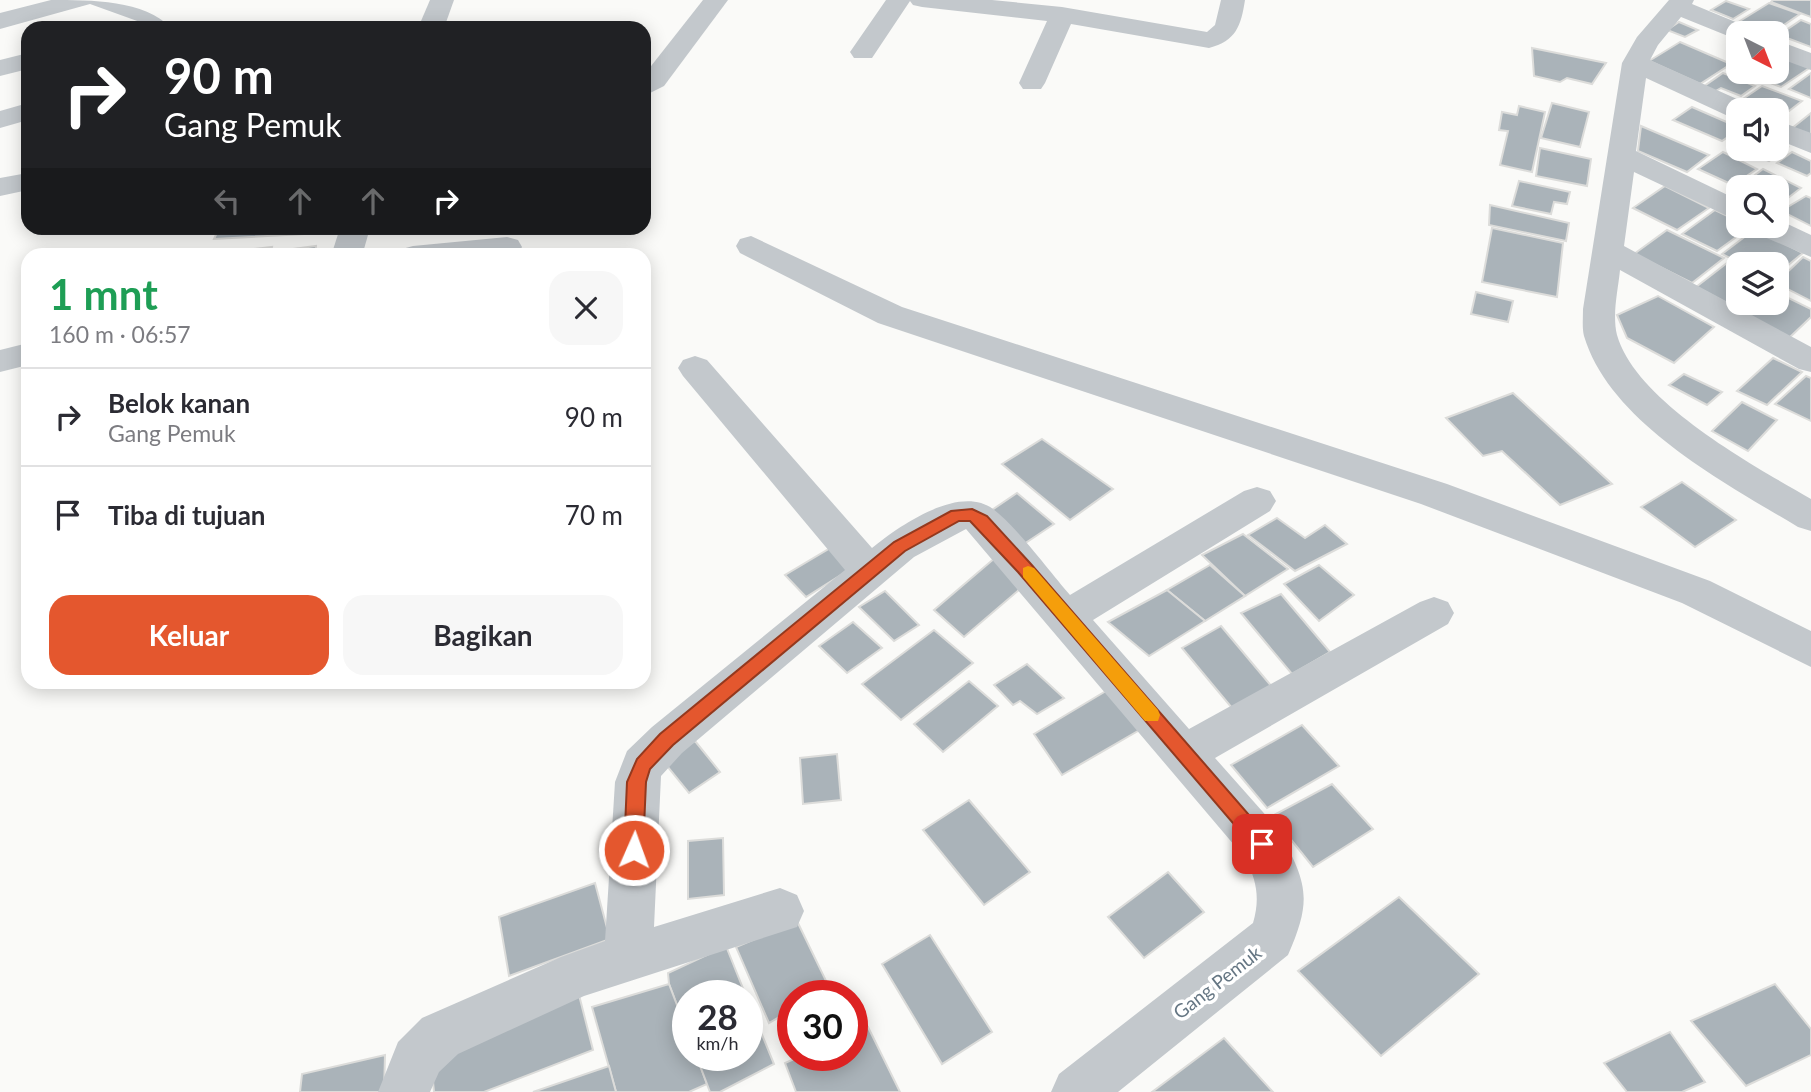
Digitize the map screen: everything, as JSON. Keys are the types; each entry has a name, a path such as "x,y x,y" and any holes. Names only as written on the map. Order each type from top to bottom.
{"street":[{"path":"0,21 80,0"},
{"path":"99,0 149,17 151,21"},
{"path":"433,21 442,0"},
{"path":"651,83 716,0"},
{"path":"863,52 898,0"},
{"path":"922,0 1062,15 1209,40 1219,38 1226,32 1233,0"},
{"path":"1726,26 1680,4 1646,41 1635,64 1599,309 1601,335 1622,375 1704,453 1811,517"},
{"path":"1031,83 1062,15"},
{"path":"1789,53 1811,62"},
{"path":"0,68 21,63"},
{"path":"1635,64 1726,105"},
{"path":"0,120 21,113"},
{"path":"1789,134 1811,144"},
{"path":"1620,155 1726,206"},
{"path":"1789,237 1811,247"},
{"path":"751,246 890,316 1434,494 1696,592 1811,650"},
{"path":"497,248 507,247"},
{"path":"1607,250 1811,362"},
{"path":"0,361 21,356"},
{"path":"629,956 637,782 643,765 667,740 869,572 695,368"},
{"path":"1067,616 1257,501"},
{"name":"Gang Pemuk","path":"869,572 900,547 943,522 957,516 972,515 981,520 1262,844 1279,876 1284,908 1271,939 1077,1092"},
{"path":"1184,754 1434,613"},
{"path":"404,1092 409,1070 422,1050 440,1036 578,974 780,911"}],"building":[{"path":"1811,0 1811,17 1771,2"},
{"path":"1726,1 1749,9 1733,19 1711,10"},
{"path":"1769,3 1800,14 1789,21 1740,21"},
{"path":"1801,20 1811,24 1811,47 1789,39 1789,28"},
{"path":"1679,22 1698,30 1685,37 1667,30"},
{"path":"1680,42 1726,62 1726,67 1700,84 1649,61"},
{"path":"1532,48 1606,63 1592,84 1567,78 1560,82 1534,76"},
{"path":"1789,58 1811,67 1789,82"},
{"path":"1723,73 1726,74 1726,84 1755,86 1741,96 1721,88 1712,93 1700,89"},
{"path":"1811,73 1811,98 1789,89"},
{"path":"1762,86 1802,101 1789,111 1789,98 1744,98"},
{"path":"1552,103 1589,112 1580,147 1541,138"},
{"path":"1519,106 1545,112 1532,172 1500,165 1508,131 1499,130 1502,112 1517,115"},
{"path":"1692,107 1726,122 1726,138 1722,141 1673,120"},
{"path":"1811,113 1811,137 1791,129"},
{"path":"1641,126 1709,155 1687,172 1638,151"},
{"path":"1540,148 1591,159 1587,186 1536,176"},
{"path":"1723,152 1726,154 1726,161 1741,161 1757,169 1748,175 1726,175 1726,182 1698,169"},
{"path":"1792,152 1811,161 1811,173 1807,176 1777,163 1789,161 1789,154"},
{"path":"1763,169 1775,175 1755,175"},
{"path":"1519,181 1570,192 1567,204 1554,202 1551,214 1512,206"},
{"path":"1789,182 1801,188 1789,197"},
{"path":"1665,186 1709,208 1677,230 1633,208"},
{"path":"1806,196 1811,198 1811,226 1789,215 1789,206"},
{"path":"1490,205 1569,223 1566,241 1489,225"},
{"path":"1715,210 1726,215 1726,238 1735,238 1717,251 1682,234"},
{"path":"1492,228 1563,243 1557,297 1482,282"},
{"path":"1667,230 1724,258 1692,283 1634,254"},
{"path":"216,235 287,235 214,239"},
{"path":"1743,238 1773,238 1803,253 1789,264 1789,252 1726,252 1726,256 1722,254"},
{"path":"1803,257 1811,261 1811,301 1789,290 1789,270"},
{"path":"1726,264 1726,303 1696,287"},
{"path":"1476,292 1513,301 1508,322 1471,314"},
{"path":"1658,296 1714,327 1674,363 1627,338 1617,315"},
{"path":"1789,298 1811,309 1811,317 1788,339 1744,317 1789,315"},
{"path":"1773,358 1802,372 1767,405 1737,391"},
{"path":"1684,374 1722,392 1707,405 1669,385"},
{"path":"1806,376 1811,378 1811,421 1775,404"},
{"path":"1513,393 1612,484 1560,505 1502,451 1483,456 1446,418"},
{"path":"1742,402 1777,420 1748,451 1712,431"},
{"path":"1042,439 1113,489 1070,520 1002,464"},
{"path":"1682,482 1736,520 1695,547 1641,507"},
{"path":"1017,493 1054,524 1021,546 986,514"},
{"path":"1277,518 1305,538 1325,525 1347,544 1295,571 1248,535"},
{"path":"1243,534 1288,569 1245,596 1202,555"},
{"path":"832,547 852,568 806,597 785,575"},
{"path":"996,557 1027,583 964,637 934,610"},
{"path":"1210,565 1245,596 1205,621 1167,590"},
{"path":"1319,565 1354,595 1319,621 1284,584"},
{"path":"1167,590 1205,621 1149,656 1108,622"},
{"path":"885,591 919,625 894,641 859,607"},
{"path":"1281,594 1330,652 1292,674 1241,613"},
{"path":"853,622 882,648 847,673 819,646"},
{"path":"1221,626 1278,694 1237,714 1182,648"},
{"path":"934,630 973,663 901,720 862,684"},
{"path":"1027,664 1064,698 1037,714 1020,701 1013,705 994,685"},
{"path":"969,681 998,706 943,752 914,724"},
{"path":"1111,688 1143,728 1062,775 1034,734"},
{"path":"1302,725 1339,766 1267,808 1231,765"},
{"path":"695,741 720,772 689,793 663,761"},
{"path":"837,754 841,800 803,804 800,758"},
{"path":"1332,784 1373,829 1313,867 1272,816"},
{"path":"969,800 1030,872 984,905 923,830"},
{"path":"723,838 724,895 688,899 688,841"},
{"path":"1168,872 1204,912 1144,958 1108,917"},
{"path":"595,883 610,939 509,976 499,917"},
{"path":"1399,897 1479,974 1381,1056 1298,971"},
{"path":"797,921 826,980 777,980 777,1018 769,1023 763,1009 763,980 750,980 736,947"},
{"path":"930,935 992,1032 942,1064 882,964"},
{"path":"726,946 740,980 672,980 672,992 668,973"},
{"path":"669,984 672,992 672,1071 702,1071 707,1084 689,1092 616,1092 592,1007"},
{"path":"1775,984 1811,1029 1811,1055 1746,1086 1691,1021"},
{"path":"579,995 593,1050 484,1092 434,1092 430,1050"},
{"path":"868,1027 900,1092 796,1092 788,1071 868,1071"},
{"path":"1670,1032 1705,1082 1682,1092 1627,1092 1604,1063"},
{"path":"763,1037 774,1064 763,1070"},
{"path":"1224,1038 1273,1092 1152,1092"},
{"path":"385,1055 384,1092 300,1092 302,1074"},
{"path":"609,1066 616,1092 533,1092"},
{"path":"702,1071 760,1071 720,1092 710,1092"}],"slow traffic":[{"path":"1028,572 1151,715"}],"route":[{"path":"634,850 637,782 643,765 667,740 900,547 943,522 957,516 972,515 981,520 1067,616 1262,844"}]}
